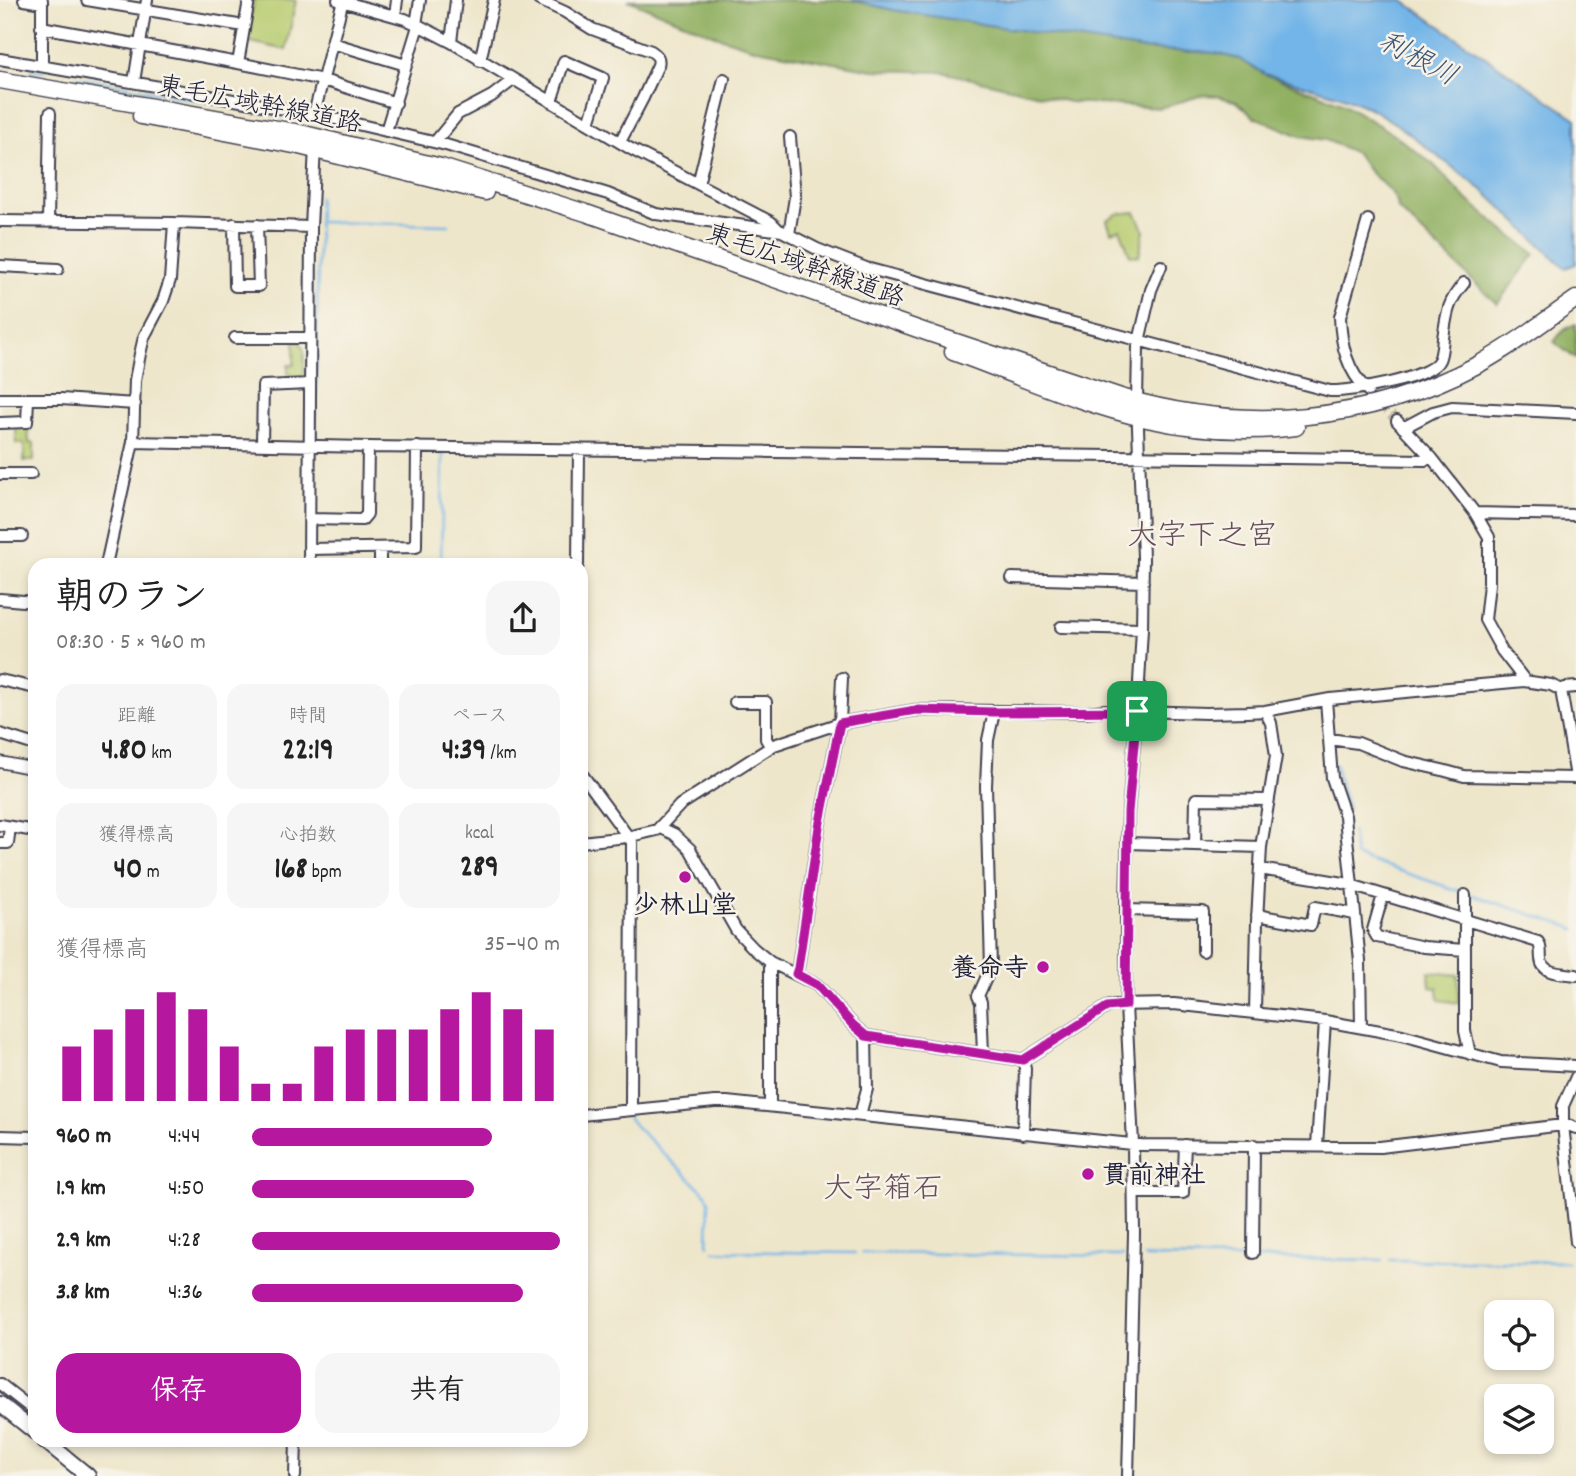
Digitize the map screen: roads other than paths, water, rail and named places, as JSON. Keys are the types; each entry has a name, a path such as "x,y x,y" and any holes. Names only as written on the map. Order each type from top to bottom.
{"highway":[{"name":"東毛広域幹線道路","path":"0,80 205,115 475,189 583,222 1065,393 1138,410 1190,426 1263,431 1324,424 1371,415 1435,395 1502,362 1576,299"},
{"name":"東毛広域幹線道路","path":"0,90 315,144"},
{"name":"東毛広域幹線道路","path":"1534,335 1576,312"}],"main road":[{"path":"0,1405 28,1427"},
{"path":"53,1447 88,1476"}],"street":[{"path":"23,0 42,2 42,66"},
{"path":"87,0 146,5 244,26"},
{"path":"238,63 249,0"},
{"path":"395,16 397,0"},
{"path":"386,131 407,65 420,0"},
{"path":"451,42 456,0"},
{"path":"481,61 494,0"},
{"path":"539,0 592,29 657,55 658,65 620,142"},
{"path":"314,114 341,1 395,16 451,42 620,142 771,222 784,232 866,268 1323,389 1367,390 1410,377 1436,365 1440,357 1446,313 1452,298 1464,283"},
{"path":"134,82 146,5"},
{"path":"41,27 323,80 396,103"},
{"path":"332,43 407,65"},
{"path":"0,59 314,114 435,142 608,194 656,214 784,232"},
{"path":"551,102 564,61 603,78 589,123"},
{"path":"698,184 724,79"},
{"path":"435,142 458,114 492,96 513,80"},
{"path":"48,222 50,113"},
{"path":"784,232 794,197 790,137"},
{"path":"309,558 311,228 315,144"},
{"path":"1367,390 1352,372 1346,356 1340,317 1368,220"},
{"path":"0,221 311,228"},
{"path":"108,558 133,442 135,380 144,337 163,301 170,280 174,223"},
{"path":"234,225 235,286 259,286 257,225"},
{"path":"0,266 58,269"},
{"path":"1128,1476 1134,1193 1126,1005 1126,910 1130,781 1142,629 1139,340 1151,290 1161,266"},
{"path":"235,338 310,338"},
{"path":"262,444 263,386 310,384"},
{"path":"0,399 61,399 135,404"},
{"path":"0,423 27,422 28,399"},
{"path":"1524,681 1502,652 1485,620 1489,584 1489,537 1475,513 1432,458 1400,424 1452,407 1576,413"},
{"path":"133,442 368,447 1432,458"},
{"path":"310,519 362,520 367,514 368,447"},
{"path":"310,549 416,547 417,447"},
{"path":"578,558 579,449"},
{"path":"0,474 31,474"},
{"path":"1475,513 1576,514"},
{"path":"0,536 22,536"},
{"path":"380,548 380,558"},
{"path":"1012,578 1143,582"},
{"path":"0,599 28,601"},
{"path":"1062,627 1142,629"},
{"path":"796,974 819,827 840,723 842,678"},
{"path":"0,680 28,686"},
{"path":"588,841 627,837 661,828 680,805 771,747 840,723 916,710 1222,714 1265,711 1326,700 1524,681 1552,685 1561,691 1576,778 1464,776 1403,761 1357,743 1329,739"},
{"path":"1561,691 1576,687"},
{"path":"1326,700 1334,787 1345,816 1360,961 1361,1027"},
{"path":"735,702 766,702 766,739 771,747"},
{"path":"1255,1012 1261,847 1276,756 1271,723 1265,711"},
{"path":"983,1054 981,1002 978,996 991,967 986,786 988,740 994,712"},
{"path":"0,734 28,743"},
{"path":"0,762 28,768"},
{"path":"588,783 632,842 631,1110"},
{"path":"1195,845 1196,799 1268,800"},
{"path":"0,844 8,844 5,826 28,830"},
{"path":"661,828 674,834 690,849 736,930 770,962 817,985 866,1036 1023,1060 1107,1007 1174,1004 1361,1027 1402,1035 1501,1062 1576,1066"},
{"path":"1127,843 1261,847"},
{"path":"1260,869 1344,883 1538,942 1541,946 1541,962 1545,968 1576,975"},
{"path":"1383,895 1373,930 1377,937 1424,947 1465,950"},
{"path":"1465,895 1465,1031 1470,1054"},
{"path":"1257,915 1311,925 1315,906 1355,914"},
{"path":"1126,910 1203,912 1203,951"},
{"path":"770,962 771,1106"},
{"path":"1317,1146 1325,1021"},
{"path":"860,1115 867,1089 866,1036"},
{"path":"1023,1060 1023,1133"},
{"path":"1576,1077 1563,1105 1576,1242"},
{"path":"588,1114 715,1102 1133,1144 1185,1145 1392,1146 1563,1125 1576,1128"},
{"path":"0,1136 28,1137"},
{"path":"1134,1193 1183,1193 1185,1145"},
{"path":"1253,1253 1254,1145"},
{"path":"0,1384 28,1406"},
{"path":"295,1476 296,1447"}],"water":[{"name":"利根川","path":"852,0 1402,0 1576,119 1576,264 1565,268 1486,193 1399,126 1372,109 1341,96 1265,74 1239,59 1216,53 1140,49 893,10"}],"waterway":[{"path":"31,70 45,72"},
{"path":"75,77 303,120"},
{"path":"315,440 319,198"},
{"path":"321,222 449,225"},
{"path":"440,452 443,455 441,558"},
{"path":"1336,764 1348,809"},
{"path":"1352,832 1355,856 1462,892"},
{"path":"1469,894 1576,929"},
{"path":"628,1117 706,1194 709,1201 708,1245"},
{"path":"714,1251 855,1253"},
{"path":"862,1253 1123,1256"},
{"path":"1144,1257 1383,1260"},
{"path":"1390,1260 1568,1262"},
{"path":"1575,1265 1576,1273"}],"tunnel":[{"path":"1370,393 1397,421"}],"place":[{"name":"少林山堂","path":"685,877"},
{"name":"養命寺","path":"1043,967"},
{"name":"貫前神社","path":"1088,1174"}],"district":[{"name":"大字下之宮","path":"1202,534"},
{"name":"大字箱石","path":"883,1187"}]}
